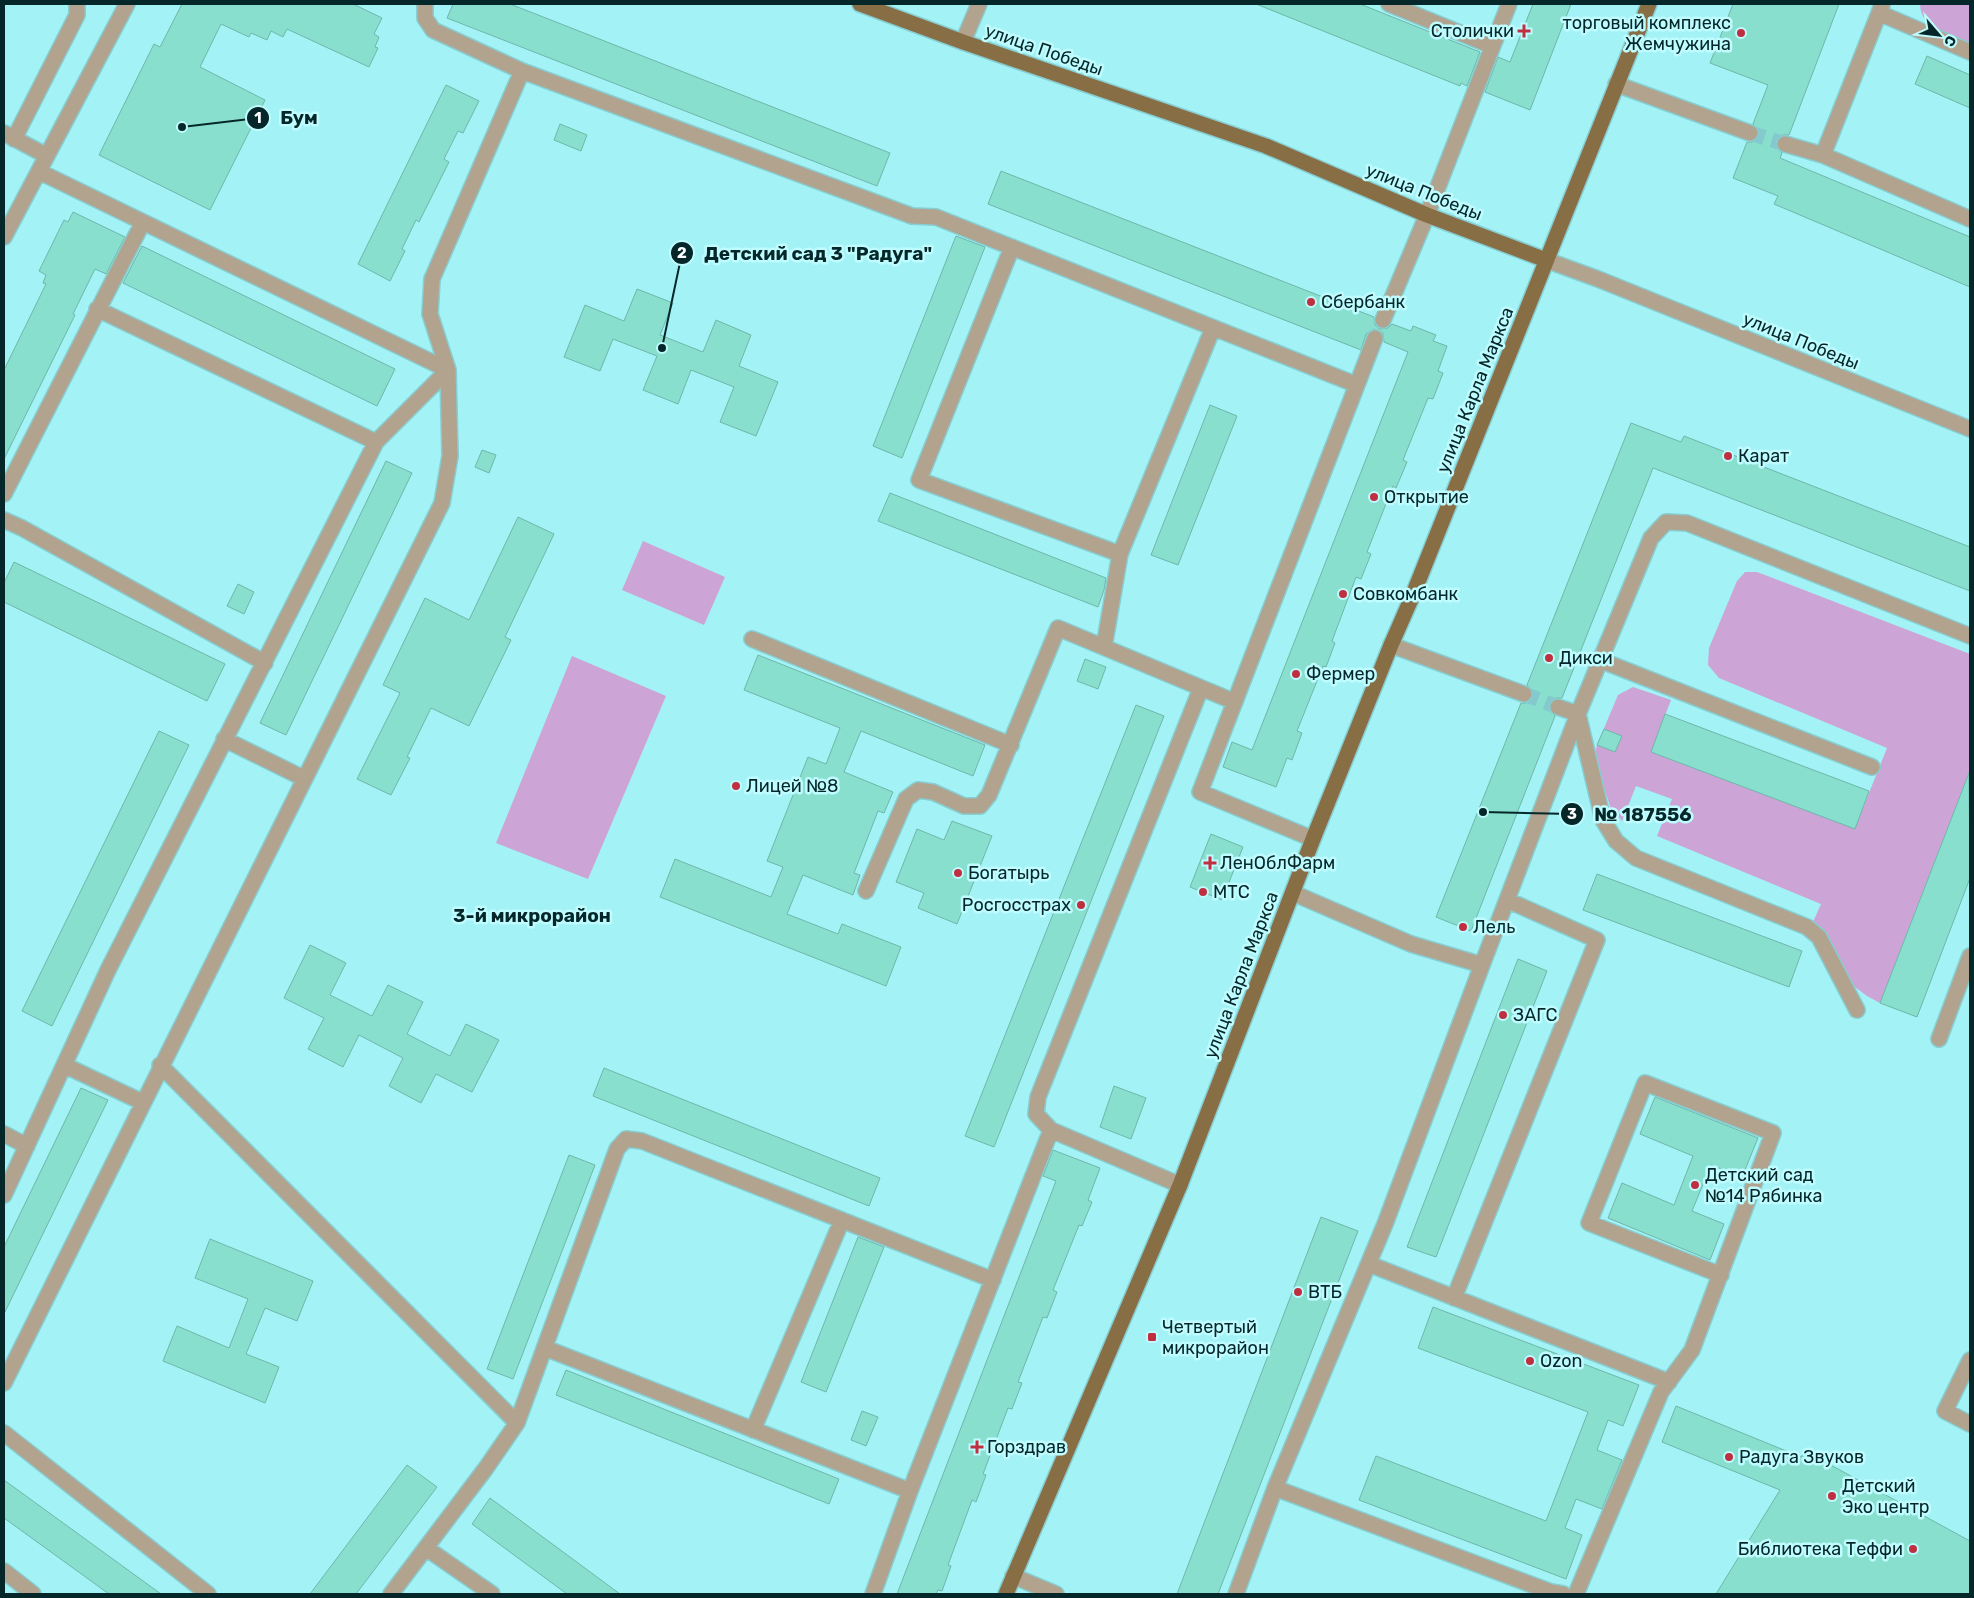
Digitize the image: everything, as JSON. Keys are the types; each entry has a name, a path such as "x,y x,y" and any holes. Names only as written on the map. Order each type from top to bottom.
{"main road":[{"name":"улица Победы","path":"860,4 963,42 1266,146 1427,215 1546,260"},
{"name":"улица Карла Маркса","path":"1006,1594 1180,1185 1313,839 1412,597 1648,4"}],"street":[{"path":"47,156 9,136 77,15 77,4"},
{"path":"4,237 127,4"},
{"path":"426,4 425,18 433,30 522,71 912,216 936,217 1357,385"},
{"path":"963,42 979,4"},
{"path":"1389,4 1413,8 1492,46"},
{"path":"1382,320 1427,215 1509,4"},
{"path":"1823,155 1881,8 1970,52"},
{"path":"4,1383 160,1065 442,503 450,456 448,370 430,314 432,279 522,71"},
{"path":"1616,84 1750,133"},
{"path":"1786,144 1823,155 1970,219"},
{"path":"40,172 448,370"},
{"path":"133,241 142,222"},
{"path":"4,494 142,222"},
{"path":"1012,247 918,480 1120,554"},
{"name":"улица Победы","path":"1546,260 1598,278 1970,429"},
{"path":"97,309 376,442"},
{"path":"1104,647 1120,554 1213,328"},
{"path":"1313,839 1200,792 1376,338"},
{"path":"4,1195 108,970 376,442 448,370"},
{"path":"4,520 22,528 265,663"},
{"path":"1236,1594 1275,1488 1386,1224 1578,714 1650,538 1666,522 1687,523 1970,636"},
{"path":"866,891 906,799 918,790 932,792 964,806 980,806 989,795 1058,628 1235,702"},
{"path":"752,639 1011,745"},
{"path":"1391,645 1524,694"},
{"path":"1600,660 1872,767"},
{"path":"1180,1185 1051,1130 1036,1114 1038,1098 1201,688"},
{"path":"1558,707 1578,714"},
{"path":"1578,714 1603,820 1616,841 1636,858 1807,927 1819,937 1857,1010"},
{"path":"224,739 303,778"},
{"path":"1293,892 1411,944 1482,965"},
{"path":"1454,1298 1597,940 1507,900"},
{"path":"1939,1039 1970,956"},
{"path":"64,1065 142,1102"},
{"path":"160,1065 517,1423"},
{"path":"1576,1594 1661,1392 1692,1350 1721,1275 1773,1133 1645,1083 1589,1223 1721,1275"},
{"path":"873,1594 910,1491 1051,1130"},
{"path":"4,1134 27,1146"},
{"path":"391,1594 486,1468 517,1423 618,1150 626,1140 642,1142 993,1280"},
{"path":"753,1430 842,1220"},
{"path":"1369,1264 1669,1382"},
{"path":"544,1348 910,1491"},
{"path":"1970,1360 1945,1410 1970,1424"},
{"path":"4,1433 208,1594"},
{"path":"1275,1488 1551,1592 1563,1594"},
{"path":"426,1548 492,1594"},
{"path":"4,1572 33,1594"},
{"path":"1013,1576 1056,1594"}],"shaded area":[{"path":"1920,4 1970,4 1970,44 1946,35 1931,26 1925,20"},
{"path":"643,541 725,577 704,625 622,590"},
{"path":"1745,572 1757,572 1970,654 1970,770 1880,1003 1855,987 1824,932 1813,922 1821,904 1657,836 1672,799 1636,786 1622,821 1611,809 1594,757 1597,745 1618,695 1633,687 1671,700 1651,752 1855,828 1887,748 1719,678 1708,665 1709,648 1737,581"},
{"path":"572,656 666,696 588,879 496,843"}],"building":[{"path":"182,4 353,4 382,18 374,34 379,37 375,47 378,48 369,67 287,29 283,37 271,31 267,40 251,33 249,37 221,24 200,67 265,100 210,210 99,155 154,44 160,47"},
{"path":"453,4 510,4 890,153 877,186 447,18"},
{"path":"1256,4 1360,4 1480,52 1467,86 1461,83 1460,86"},
{"path":"1533,4 1571,4 1530,110 1485,92 1498,57 1510,62"},
{"path":"1733,4 1839,4 1789,135 1782,135 1776,141 1776,147 1782,153 1780,158 1970,237 1970,287 1774,204 1778,196 1733,178 1747,142 1752,142 1759,137 1759,131 1753,124 1768,85 1710,63"},
{"path":"1927,56 1970,75 1970,108 1915,84"},
{"path":"446,85 479,101 463,133 458,131 444,159 449,162 419,222 416,220 402,249 405,251 390,281 358,264"},
{"path":"560,124 587,135 581,151 554,140"},
{"path":"1001,171 1374,317 1375,325 1380,329 1388,328 1392,324 1411,331 1413,326 1436,335 1433,341 1447,346 1438,371 1443,373 1433,399 1428,398 1403,460 1407,462 1396,488 1393,486 1367,552 1371,554 1361,579 1356,577 1332,641 1335,643 1326,667 1323,666 1297,731 1302,733 1292,760 1287,758 1276,787 1223,767 1232,742 1252,750 1408,352 1384,342 1383,333 1374,329 1366,334 1361,350 988,204"},
{"path":"73,212 125,237 106,274 95,269 73,314 75,315 4,459 4,370 46,284 43,283 46,275 39,271 64,220 68,222"},
{"path":"956,236 985,247 902,458 873,446"},
{"path":"142,246 395,369 377,406 123,283"},
{"path":"637,289 673,303 660,335 703,352 716,320 751,335 739,366 778,382 756,436 720,422 734,387 691,370 678,404 643,390 657,356 613,339 600,371 564,357 585,305 624,321"},
{"path":"1210,405 1237,416 1178,565 1151,555"},
{"path":"1631,423 1681,442 1684,436 1970,547 1970,591 1653,468 1562,698 1556,698 1549,703 1549,709 1555,716 1471,931 1436,917 1521,703 1526,703 1533,698 1533,692 1527,685"},
{"path":"482,450 496,455 489,473 475,467"},
{"path":"386,461 412,473 286,735 260,723"},
{"path":"890,493 1106,578 1098,607 878,521"},
{"path":"518,517 554,534 505,637 511,640 469,726 431,708 407,757 410,758 391,795 357,779 400,693 383,685 425,598 469,620"},
{"path":"14,562 225,664 207,701 4,602 4,583"},
{"path":"238,584 254,592 244,614 227,606"},
{"path":"758,655 985,745 973,776 861,731 844,772 893,792 884,813 878,811 854,873 860,875 853,895 803,875 787,914 838,934 842,924 901,947 886,986 660,897 675,859 771,897 783,867 767,861 808,757 826,764 840,728 744,690"},
{"path":"1085,659 1106,667 1098,689 1077,681"},
{"path":"1136,705 1164,716 994,1147 965,1136"},
{"path":"1665,714 1869,791 1855,829 1651,752"},
{"path":"1604,729 1622,736 1615,752 1597,745"},
{"path":"159,731 189,745 52,1026 22,1011"},
{"path":"1969,773 1970,878 1917,1017 1880,1003"},
{"path":"952,821 992,836 957,924 918,908 924,893 896,882 917,829 944,840"},
{"path":"1211,834 1243,847 1222,900 1190,887"},
{"path":"1597,874 1802,951 1789,987 1583,910"},
{"path":"310,945 346,963 330,995 372,1016 388,985 423,1002 407,1034 450,1056 466,1024 499,1040 472,1092 436,1074 421,1103 389,1086 403,1058 359,1035 343,1067 308,1049 324,1018 284,998"},
{"path":"1518,959 1547,971 1436,1257 1407,1247"},
{"path":"604,1068 880,1178 869,1206 593,1096"},
{"path":"1114,1086 1146,1098 1131,1139 1100,1127"},
{"path":"81,1088 108,1100 4,1314 4,1247"},
{"path":"1655,1097 1758,1138 1742,1177 1711,1165 1692,1211 1724,1224 1710,1260 1608,1218 1622,1183 1674,1205 1693,1156 1640,1134"},
{"path":"1053,1150 1100,1168 1088,1200 1092,1202 1082,1226 1079,1225 1053,1290 1057,1292 1047,1318 1043,1317 1018,1382 1022,1383 1012,1409 1008,1408 983,1474 986,1475 976,1502 972,1500 948,1565 951,1566 942,1591 938,1590 936,1594 897,1594 1056,1181 1043,1176"},
{"path":"569,1155 595,1165 513,1379 487,1369"},
{"path":"1321,1217 1358,1231 1218,1594 1177,1594"},
{"path":"858,1237 884,1247 826,1392 801,1382"},
{"path":"210,1239 313,1281 297,1321 265,1308 246,1354 279,1367 265,1403 163,1361 177,1326 229,1348 248,1299 195,1278"},
{"path":"1433,1307 1639,1385 1623,1426 1608,1420 1597,1450 1622,1460 1602,1509 1576,1499 1565,1528 1582,1535 1566,1579 1359,1500 1376,1456 1546,1521 1588,1412 1418,1348"},
{"path":"566,1370 839,1479 829,1504 556,1395"},
{"name":"Детский Эко центр","path":"1676,1406 1801,1457 1805,1451 1970,1541 1970,1594 1716,1594 1780,1490 1662,1442"},
{"path":"862,1411 878,1417 866,1446 851,1440"},
{"path":"407,1465 437,1487 356,1594 310,1594"},
{"path":"4,1480 161,1594 109,1594 4,1518"},
{"path":"490,1498 620,1594 567,1594 472,1524"}],"tunnel":[{"path":"1750,133 1785,144"},
{"path":"1524,694 1558,707"}],"place":[{"name":"Столички","path":"1524,31"},
{"name":"торговый комплекс Жемчужина","path":"1741,33"},
{"name":"Бум","path":"182,127"},
{"name":"Сбербанк","path":"1311,302"},
{"name":"Детский сад 3 \"Радуга\"","path":"662,348"},
{"name":"Карат","path":"1728,456"},
{"name":"Открытие","path":"1374,497"},
{"name":"Совкомбанк","path":"1343,594"},
{"name":"Дикси","path":"1549,658"},
{"name":"Фермер","path":"1296,674"},
{"name":"Лицей №8","path":"736,786"},
{"name":"№ 187556","path":"1483,812"},
{"name":"ЛенОблФарм","path":"1210,863"},
{"name":"Богатырь","path":"958,873"},
{"name":"МТС","path":"1203,892"},
{"name":"Росгосстрах","path":"1081,905"},
{"name":"Лель","path":"1463,927"},
{"name":"ЗАГС","path":"1503,1015"},
{"name":"Детский сад №14 Рябинка","path":"1695,1185"},
{"name":"ВТБ","path":"1298,1292"},
{"name":"Четвертый микрорайон","path":"1152,1337"},
{"name":"Ozon","path":"1530,1361"},
{"name":"Горздрав","path":"977,1447"},
{"name":"Радуга Звуков","path":"1729,1457"},
{"name":"Детский Эко центр","path":"1832,1496"},
{"name":"Библиотека Теффи","path":"1913,1549"}],"district":[{"name":"3-й микрорайон","path":"532,915"}]}
